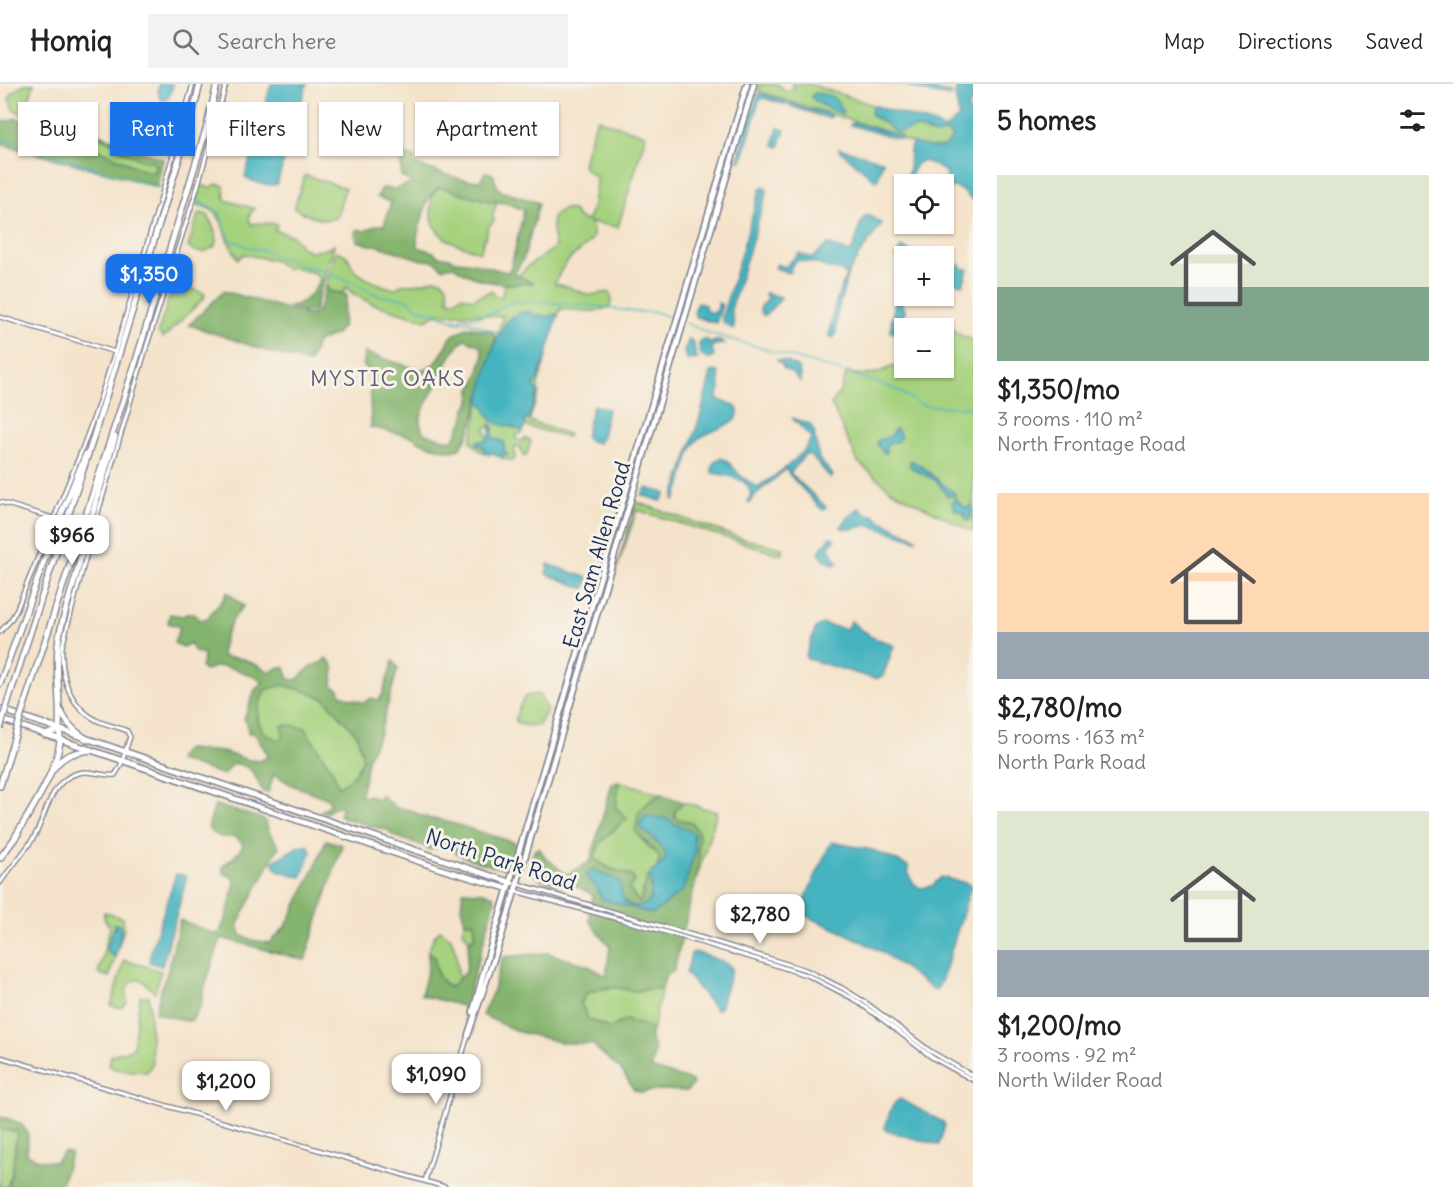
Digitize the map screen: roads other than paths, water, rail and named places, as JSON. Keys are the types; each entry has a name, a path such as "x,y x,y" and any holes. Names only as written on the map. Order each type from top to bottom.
{"highway":[{"path":"0,729 91,445 200,84"},
{"path":"0,858 33,809 61,740 58,730 60,706 57,657 60,634 135,364 207,126 217,84"},
{"path":"0,786 135,364"},
{"path":"0,684 58,522 91,445"},
{"path":"60,706 69,724 88,740"},
{"path":"45,735 58,730"},
{"path":"15,837 34,810 58,762 75,752 91,750"}],"main road":[{"name":"East Sam Allen Road","path":"468,1035 489,952 747,84"},
{"name":"East Sam Allen Road","path":"468,1035 491,971 754,84"},
{"name":"North Park Road","path":"1,711 517,884"},
{"name":"North Park Road","path":"0,719 444,870 515,891"},
{"path":"492,876 508,876 515,866"}],"street":[{"path":"0,632 16,611 81,452 115,352 194,84"},
{"path":"0,883 35,835 54,792 60,784 71,776 86,772 115,775 119,771 130,737 127,731 96,720 81,709 73,699 62,669 62,647 147,345 196,192 226,84"},
{"path":"0,317 115,352"},
{"path":"0,502 54,518"},
{"name":"North Park Road","path":"517,884 806,970 865,1002 930,1051 973,1076"},
{"name":"North Park Road","path":"515,891 668,932 809,976 840,991 933,1058 973,1080"},
{"name":"East Sam Allen Road","path":"425,1181 468,1035"},
{"path":"0,1057 445,1187"}],"water":[{"path":"159,84 173,84 166,100 159,97"},
{"path":"271,84 307,84 302,102 266,102"},
{"path":"902,84 911,84 952,95 950,97 933,94"},
{"path":"957,84 972,84 973,100 967,110 973,113 973,200 954,187 954,174 947,174 937,166 925,161 917,164 912,174 908,174 912,143 934,148 945,147 952,138 948,132 936,135 917,128 893,131 871,115 872,107 876,106 935,124 943,129 959,117 955,95"},
{"path":"814,93 825,94 835,99 842,114 818,103 811,97"},
{"path":"758,94 789,103 787,105 762,98 759,101 740,161 738,160 748,118"},
{"path":"791,103 830,114 831,117 816,115 790,106"},
{"path":"854,122 901,136 901,139 850,125"},
{"path":"778,128 785,130 779,147 774,145"},
{"path":"839,148 883,161 877,181 839,150"},
{"path":"251,156 285,156 277,184 269,185 245,177"},
{"path":"763,187 767,192 731,309 733,329 723,322 722,317 760,190"},
{"path":"865,216 870,216 882,224 847,276 837,315 836,333 833,338 829,337 833,313 846,274 839,270 798,260 792,265 790,273 775,268 777,264 785,267 799,253 812,258 828,244 848,252 852,250 860,224"},
{"path":"960,265 963,269 968,269 963,285 954,283 954,266"},
{"path":"766,293 781,297 781,299 763,315 760,310 762,304 768,299"},
{"path":"697,302 705,305 706,311 713,313 718,309 718,303 722,305 716,323 696,317 694,313"},
{"path":"903,306 905,313 901,318 894,318 894,333 890,332 894,308"},
{"path":"524,312 538,317 541,315 550,317 554,314 558,316 544,364 534,386 538,392 529,417 525,420 523,432 494,421 483,404 479,402 491,354 501,330 515,315"},
{"path":"689,339 694,343 698,359 689,360 685,356 684,351"},
{"path":"702,340 710,343 718,340 724,344 714,345 712,348 714,357 707,358 702,356 700,350 699,343"},
{"path":"777,360 788,362 798,368 800,381 783,368"},
{"path":"711,372 719,373 720,388 717,398 735,407 738,411 737,416 729,424 702,436 694,444 675,500 673,499 701,414"},
{"path":"593,405 608,409 601,440 598,443 585,437"},
{"path":"792,418 810,424 814,431 819,459 833,475 831,478 810,455 805,455 791,472 826,507 824,510 785,470 755,495 750,503 748,502 750,493 745,483 712,473 714,463 721,458 757,487 771,478 797,458 809,443 811,437"},
{"path":"491,424 492,438 504,442 504,452 508,455 496,456 495,453 491,453 490,455 476,443 487,439"},
{"path":"895,429 901,437 897,442 891,442 886,446 886,453 883,452 877,441 891,436"},
{"path":"910,460 921,466 955,494 947,496 937,481 910,467"},
{"path":"646,488 666,493 661,501 642,495"},
{"path":"955,498 964,507 968,508 973,505 970,520 967,521 964,513 955,510 952,503"},
{"path":"858,508 916,540 868,525 851,529 841,528"},
{"path":"830,537 834,538 828,547 838,562 835,565 819,553"},
{"path":"548,564 588,578 585,589 546,574"},
{"path":"851,621 869,636 894,646 883,676 875,679 807,659 806,655 816,627 823,624 846,629"},
{"path":"645,815 670,820 689,830 694,834 696,848 683,890 653,914 602,899 595,885 586,876 592,869 620,881 623,898 630,905 643,906 649,901 651,897 650,873 664,862 666,855 658,843 639,826"},
{"path":"831,842 873,850 908,866 911,879 920,888 932,886 941,877 971,886 945,971 935,991 882,952 799,912"},
{"path":"309,846 311,853 301,877 275,868 274,861 297,847"},
{"path":"176,874 186,877 186,881 162,966 149,962"},
{"path":"114,924 119,925 121,932 114,956 105,946 108,945 115,928"},
{"path":"694,952 719,960 732,968 718,1009 715,1009 686,973 691,954"},
{"path":"900,1099 943,1122 945,1125 939,1145 887,1131 885,1128 890,1112"}],"waterway":[{"path":"0,138 158,188"},
{"path":"196,200 219,212 231,241 253,249 264,250 271,255 290,260 301,266 326,272"},
{"path":"330,274 380,296 406,299 419,308 457,322 468,322 500,333"},
{"path":"452,320 481,316 514,302 531,301 655,312 673,318"},
{"path":"686,323 706,332 843,372"},
{"path":"850,374 895,389 926,406 966,407 973,411"}],"district":[{"name":"MYSTIC OAKS","path":"388,378"}]}
